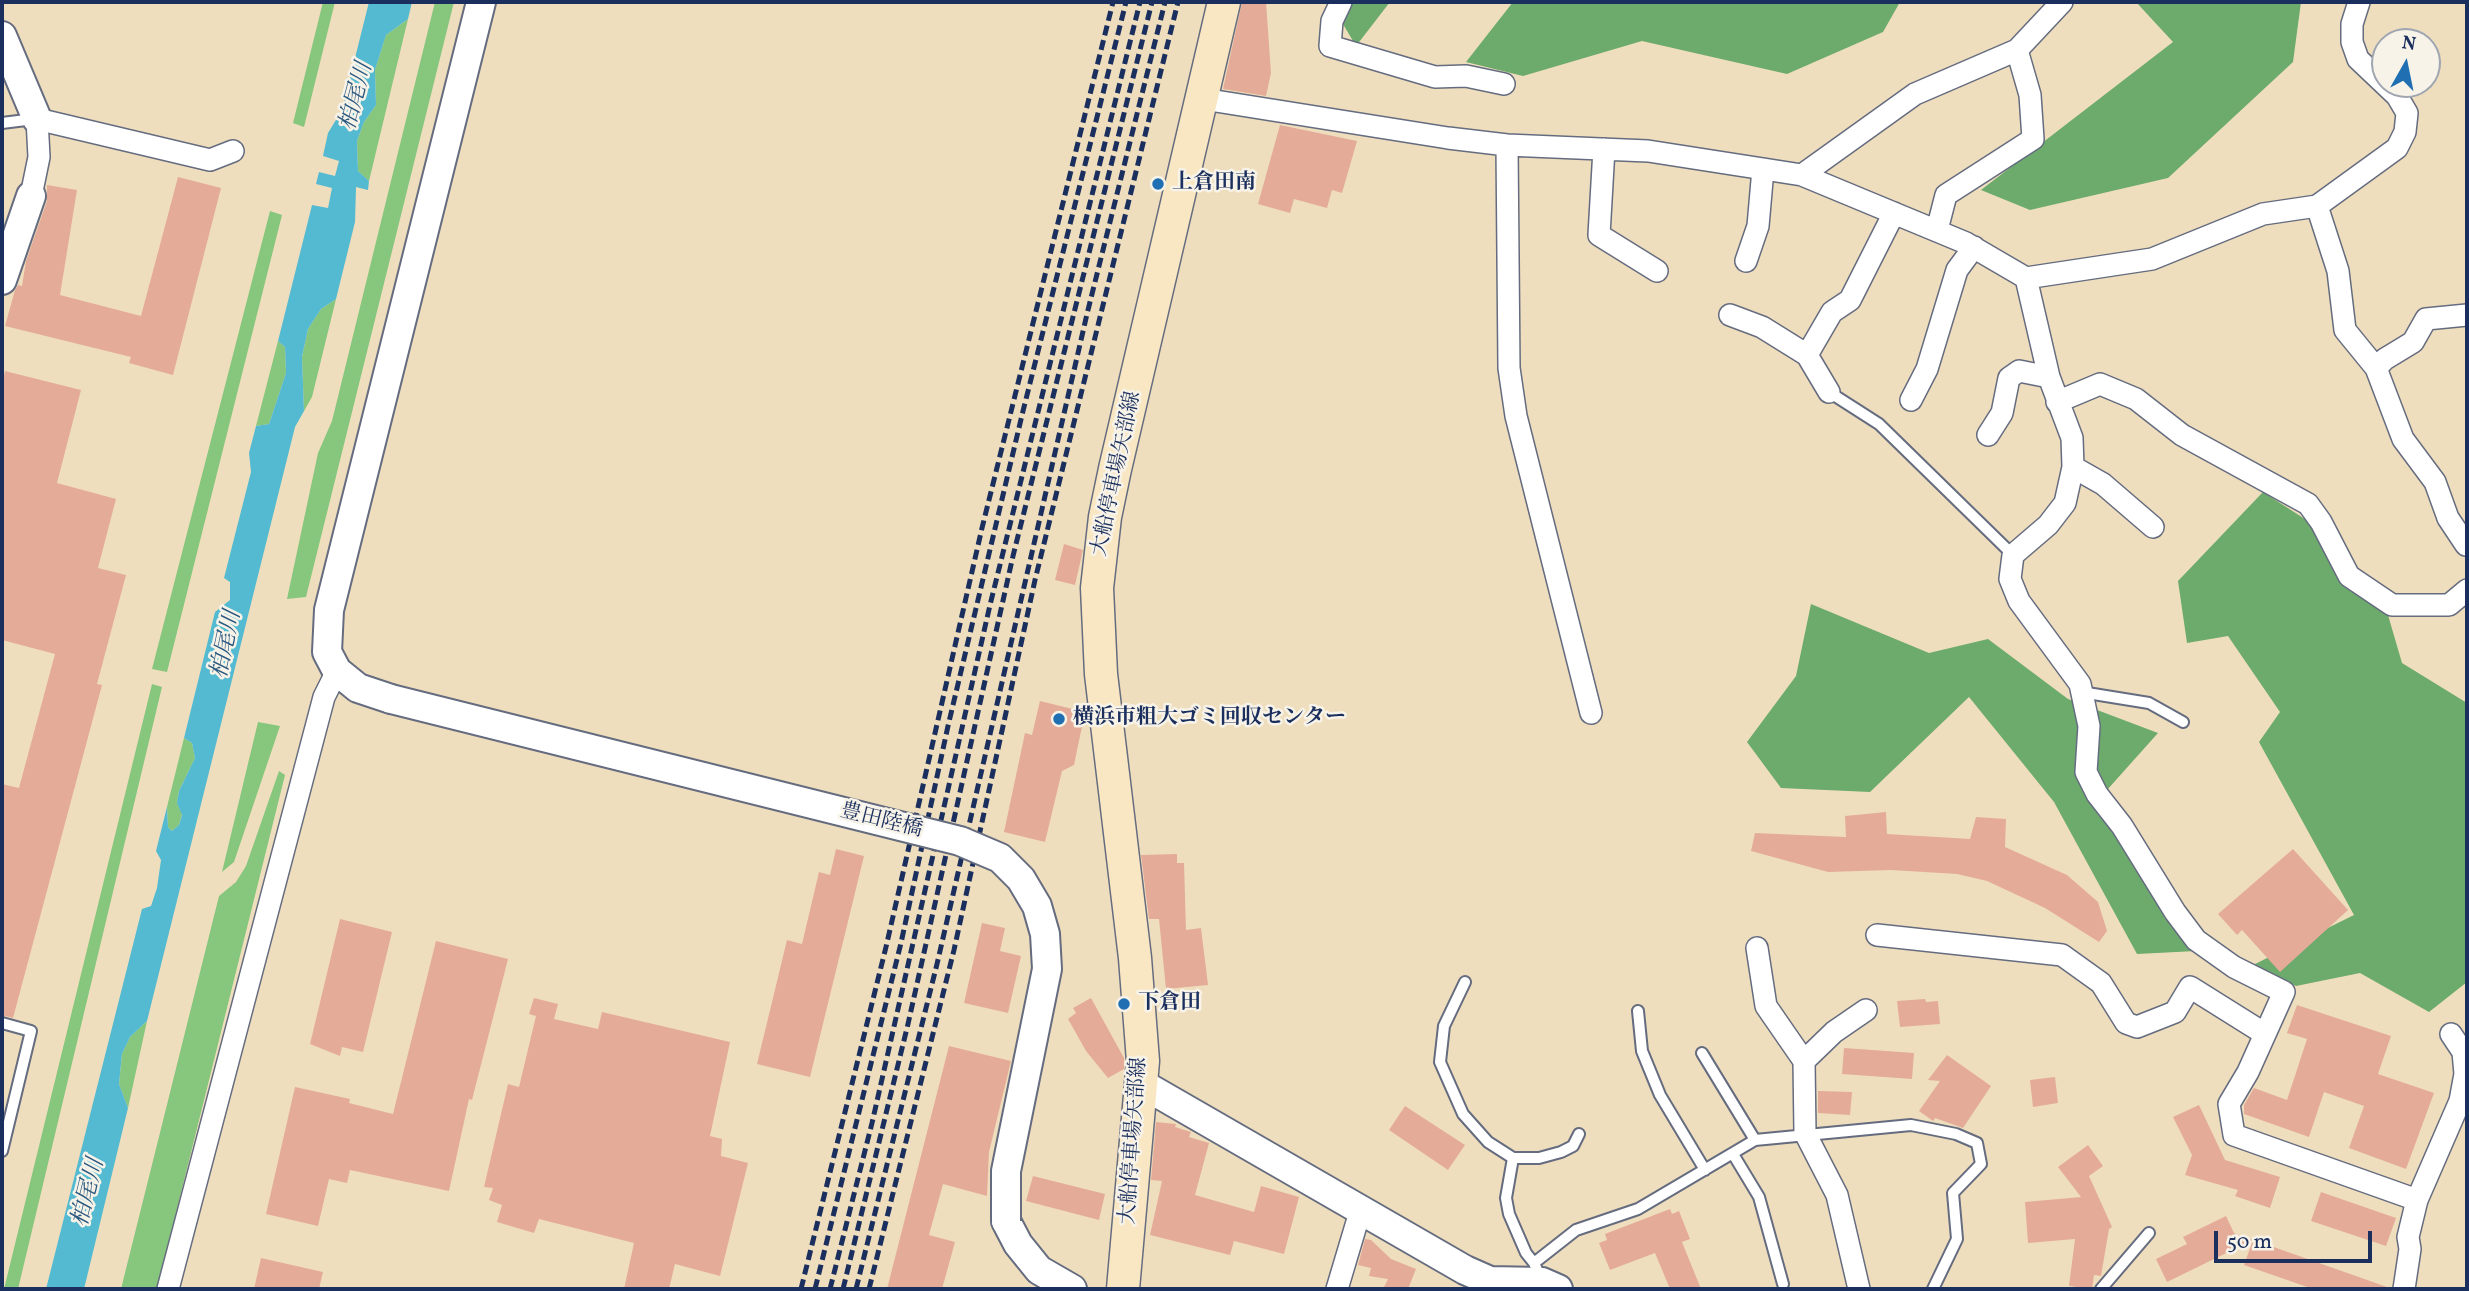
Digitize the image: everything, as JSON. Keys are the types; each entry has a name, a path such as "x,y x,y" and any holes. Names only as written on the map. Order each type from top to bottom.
{"main road":[{"name":"大船停車場矢部線","path":"1126,1288 1142,1084 1135,958 1101,674 1097,588 1105,517 1115,469 1224,2"}],"street":[{"path":"168,1289 324,697 337,671 327,652 329,610 481,2"},
{"path":"1341,2 1332,21 1330,46 1435,77 1466,76 1504,84"},
{"path":"1801,175 1915,94 2017,50 2062,2"},
{"path":"1203,99 1507,145 1648,151 1801,175 1937,230 1974,247 2026,278 2152,259 2203,241 2221,230 2263,214 2317,206 2397,148 2405,132 2407,113 2397,96 2358,59 2352,42 2352,24 2359,2"},
{"path":"2,36 37,119 39,157 31,196 2,280"},
{"path":"1937,230 1946,195 2033,139 2030,95 2017,50"},
{"path":"37,119 210,160 233,151"},
{"path":"1507,145 1509,368 1516,416 1591,713"},
{"path":"1604,149 1599,235 1657,271"},
{"path":"1746,261 1758,226 1763,169"},
{"path":"2317,206 2338,271 2345,330 2376,368 2403,439 2434,482 2448,518 2466,545"},
{"path":"1807,355 1832,312 1850,300 1894,213"},
{"path":"1912,400 1927,369 1957,270 1974,247"},
{"path":"2026,278 2049,377 2072,438 2073,467 2065,503 2048,525 2013,555 2010,579 2019,601 2080,684 2089,726 2086,772 2096,794 2122,826 2175,912 2196,940 2234,967 2284,992 2229,1104 2234,1135 2417,1200"},
{"path":"2376,368 2385,359 2413,342 2426,319 2467,314"},
{"path":"1730,315 1762,327 1807,355 1829,392"},
{"path":"1988,435 2002,412 2009,378 2020,372 2049,377"},
{"path":"2057,402 2100,384 2136,399 2182,435 2308,504 2321,522 2348,576 2392,605 2449,605 2467,590"},
{"path":"2073,467 2103,484 2153,527"},
{"name":"豊田陸橋","path":"337,671 358,688 391,699 960,841 1000,858 1021,879 1037,906 1045,934 1047,969 1006,1171 1006,1221 1018,1244 1039,1270 1072,1289"},
{"path":"1877,935 2062,955 2101,983 2126,1023 2137,1027 2175,1012 2190,987 2265,1034"},
{"path":"1757,948 1766,1006 1804,1061 1805,1133 1837,1195 1859,1289"},
{"path":"1804,1061 1835,1032 1866,1010"},
{"path":"2404,1289 2410,1250 2408,1237 2417,1200 2459,1101 2465,1074 2463,1052 2451,1034"},
{"path":"1142,1084 1360,1212 1490,1281 1545,1278"},
{"path":"1337,1289 1360,1212"}],"lane":[{"path":"2,123 37,119"},
{"path":"1829,392 1879,424 2013,555"},
{"path":"2081,692 2149,703 2183,722"},
{"path":"1465,982 1444,1026 1440,1062 1463,1114 1488,1142 1513,1158 1539,1158 1561,1152 1573,1146 1579,1134"},
{"path":"1638,1011 1642,1051 1660,1095 1705,1170"},
{"path":"2,1023 31,1031 2,1151"},
{"path":"1702,1053 1755,1140"},
{"path":"1513,1158 1506,1198 1509,1214 1526,1253 1545,1278 1576,1230 1639,1209 1755,1140 1805,1133 1911,1125 1977,1143 1981,1164 1953,1193 1957,1239 1933,1289"},
{"path":"1733,1154 1759,1197 1783,1284"},
{"path":"2101,1289 2149,1233"}],"green space":[{"path":"323,2 335,2 304,127 293,123"},
{"path":"435,2 454,2 306,597 287,599 318,453 332,421"},
{"path":"1349,2 1390,2 1356,46 1340,19"},
{"path":"1513,2 1900,2 1883,32 1787,74 1642,41 1523,76 1466,62"},
{"path":"2136,2 2301,2 2293,62 2168,178 2030,210 1981,190 2173,42"},
{"path":"408,19 369,181 358,171 357,141 364,122 376,105 375,70 386,35"},
{"path":"270,211 282,215 167,672 152,669"},
{"path":"336,299 312,397 304,411 302,357 308,329 321,309"},
{"path":"278,341 285,347 286,373 269,424 256,426"},
{"path":"2263,492 2311,523 2343,584 2388,615 2402,663 2467,703 2467,982 2429,1012 2360,973 2296,986 2251,966 2354,915 2259,742 2280,712 2228,636 2187,643 2178,581"},
{"path":"1811,604 1929,653 1988,639 2068,699 2158,733 2107,790 2196,951 2137,954 2054,802 1969,697 1870,792 1781,788 1747,742 1796,676"},
{"path":"152,684 162,687 18,1289 4,1289"},
{"path":"258,722 280,726 234,862 222,872"},
{"path":"184,738 192,743 195,758 179,791 177,803 182,814 179,825 172,831 168,827 167,807"},
{"path":"279,771 285,775 157,1289 121,1289 219,896 236,882 246,866"},
{"path":"147,1021 128,1108 119,1084 122,1054 130,1037"}],"water":[{"name":"柏尾川","path":"369,2 412,2 408,19 386,35 375,70 376,105 364,122 357,141 358,171 369,181 368,190 356,187 355,222 336,299 321,309 308,329 302,357 304,411 295,427 147,1021 130,1037 122,1054 119,1084 128,1108 84,1289 46,1289 142,909 151,906 157,888 161,860 156,851 167,807 168,827 172,831 179,825 182,815 177,803 179,791 195,758 192,743 184,738 215,612 230,600 230,582 224,578 251,472 249,453 256,426 269,424 286,373 285,347 278,341 312,205 328,208 332,188 316,184 319,172 335,176 339,161 323,156 328,133 342,110"}],"building":[{"path":"1242,2 1266,2 1271,73 1266,96 1223,89"},
{"path":"1280,125 1357,141 1342,193 1332,190 1327,208 1294,199 1290,213 1258,204"},
{"path":"178,177 221,188 173,375 129,363 131,357 5,326 15,290 18,285 22,286 26,261 47,201 47,185 77,190 60,295 141,316"},
{"path":"5,371 81,390 57,483 116,499 98,568 126,575 97,684 102,685 13,1018 2,1015 2,784 19,788 55,654 2,640 2,385"},
{"path":"1064,544 1083,550 1075,585 1055,580"},
{"path":"1040,701 1085,712 1074,765 1062,771 1045,842 1004,832 1025,733 1032,735"},
{"path":"1886,812 1887,834 1970,839 1976,817 2006,819 2005,847 2067,875 2098,902 2107,931 2099,942 2045,908 1987,881 1957,874 1891,870 1828,872 1751,851 1755,833 1846,837 1845,816"},
{"path":"836,849 864,856 810,1077 757,1064 787,940 802,944 819,872 830,875"},
{"path":"2293,849 2348,910 2280,972 2242,930 2237,935 2218,914"},
{"path":"1177,854 1177,863 1184,863 1186,930 1201,928 1208,985 1166,989 1159,919 1149,919 1141,855"},
{"path":"340,919 392,932 363,1052 342,1047 340,1056 310,1044"},
{"path":"982,923 1005,928 1000,951 1021,956 1008,1013 964,1003"},
{"path":"436,941 508,959 472,1100 469,1099 449,1191 350,1170 347,1183 329,1179 318,1226 266,1214 295,1087 350,1099 349,1103 393,1114"},
{"path":"534,998 558,1004 554,1019 598,1029 602,1012 730,1042 710,1136 722,1139 721,1156 748,1163 720,1276 675,1264 669,1289 624,1289 634,1243 539,1219 534,1233 497,1222 502,1205 489,1200 493,1188 484,1187 508,1084 519,1087 536,1016 529,1014"},
{"path":"1091,998 1124,1058 1124,1069 1108,1078 1086,1051 1068,1019 1076,1013 1073,1008"},
{"path":"1925,999 1926,1002 1938,1001 1940,1024 1900,1027 1897,1001"},
{"path":"2297,1005 2391,1036 2378,1074 2434,1093 2406,1169 2349,1148 2364,1106 2324,1092 2309,1137 2244,1114 2244,1105 2254,1088 2287,1100 2307,1039 2287,1033"},
{"path":"949,1046 1011,1061 989,1152 987,1196 943,1184 929,1235 955,1242 942,1289 887,1289"},
{"path":"1844,1048 1914,1053 1912,1079 1842,1074"},
{"path":"1947,1055 1991,1086 1963,1128 1935,1118 1933,1121 1919,1111 1940,1081 1928,1080"},
{"path":"2055,1077 2058,1103 2033,1107 2030,1080"},
{"path":"1818,1091 1852,1092 1850,1115 1818,1113"},
{"path":"2199,1105 2225,1160 2280,1177 2270,1208 2235,1196 2238,1190 2185,1175 2192,1155 2173,1117"},
{"path":"1405,1106 1465,1145 1448,1170 1389,1130"},
{"path":"1156,1122 1176,1124 1175,1127 1191,1132 1189,1137 1209,1143 1195,1195 1254,1212 1261,1186 1299,1197 1284,1254 1234,1241 1230,1255 1150,1235 1162,1181 1151,1180"},
{"path":"2088,1145 2103,1166 2089,1176 2112,1227 2109,1229 2101,1276 2094,1275 2092,1289 2069,1286 2075,1239 2028,1243 2025,1202 2081,1197 2058,1167"},
{"path":"1033,1176 1105,1194 1099,1220 1026,1201"},
{"path":"2321,1192 2396,1218 2386,1246 2311,1221"},
{"path":"1670,1209 1672,1214 1679,1211 1690,1239 1682,1242 1701,1289 1670,1289 1655,1253 1610,1270 1599,1243 1607,1240 1605,1234"},
{"path":"2226,1216 2234,1233 2387,1289 2313,1289 2244,1265 2253,1240 2167,1282 2156,1259 2187,1244 2183,1237"},
{"path":"1365,1239 1371,1240 1391,1259 1416,1269 1408,1289 1383,1289 1388,1279 1369,1276 1371,1268 1358,1265"},
{"path":"261,1258 323,1272 319,1289 254,1289"}],"railway":[{"path":"801,1289 886,947 982,528 1113,2"},
{"path":"815,1289 901,943 948,726 1023,411 1126,2"},
{"path":"830,1289 872,1123 990,605 1140,2"},
{"path":"843,1289 908,1024 1013,556 1152,2"},
{"path":"856,1289 937,964 1087,314 1165,2"},
{"path":"869,1289 954,950 1035,580 1178,2"}],"place":[{"name":"上倉田南","path":"1158,184"},
{"name":"横浜市粗大ゴミ回収センター","path":"1059,719"},
{"name":"下倉田","path":"1124,1004"}]}
